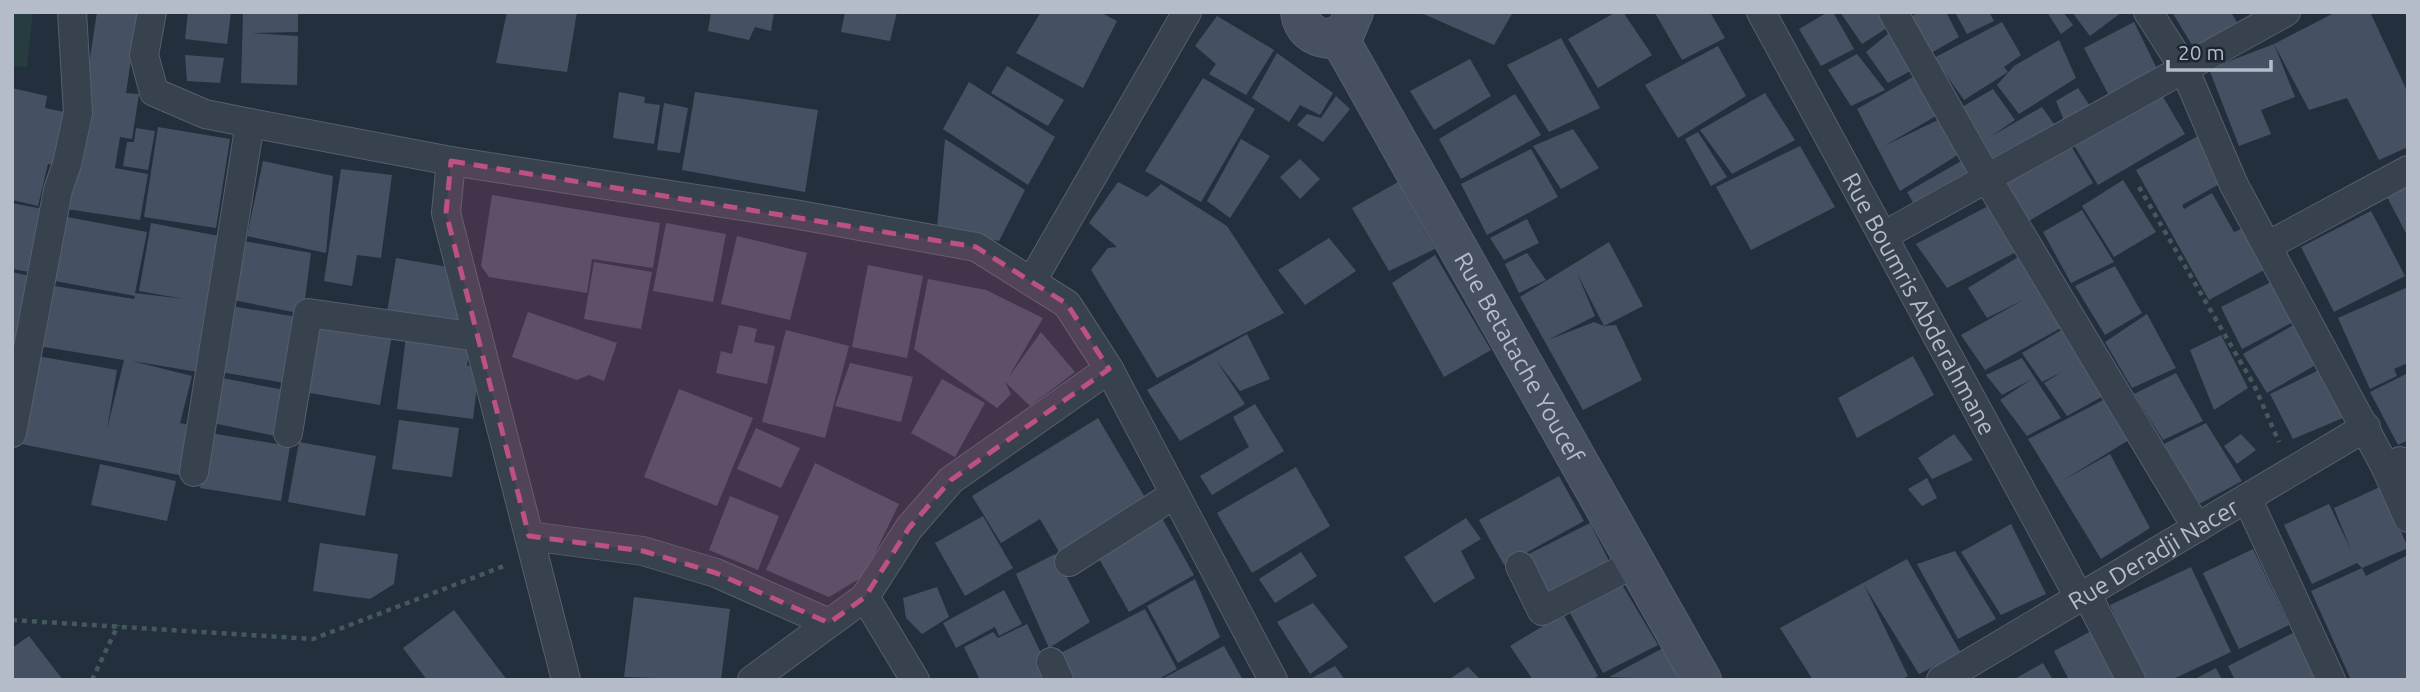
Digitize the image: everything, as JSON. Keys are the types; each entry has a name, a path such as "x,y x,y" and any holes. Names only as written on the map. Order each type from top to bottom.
{"main road":[{"path":"1293,14 1320,38 1346,24"},
{"name":"Rue Betatache Youcef","path":"1346,24 1635,563 1702,680"}],"street":[{"path":"12,433 58,190 67,164 78,113 72,12"},
{"path":"152,12 144,55 154,92 205,114 452,161 794,214 976,247 1068,303 1108,369 1273,680"},
{"path":"1031,281 1187,12"},
{"name":"Rue Boumris Abderahmane","path":"1761,12 2131,680"},
{"path":"1893,12 1987,178 2197,528"},
{"path":"2148,12 2185,68 2234,186 2366,427 2401,463 2408,518"},
{"path":"1883,236 2286,12"},
{"path":"194,472 250,123"},
{"path":"452,161 446,213 566,680"},
{"path":"2267,246 2408,170"},
{"path":"288,433 308,313 478,337"},
{"path":"752,680 864,597 909,528 951,480 1108,369"},
{"name":"Rue Deradji Nacer","path":"1941,680 2366,427"},
{"path":"1069,562 1175,494"},
{"path":"2247,498 2331,680"},
{"path":"531,545 643,551 716,573 829,624"},
{"path":"1520,566 1542,611 1635,563"},
{"path":"864,597 915,680"}],"path":[{"path":"2139,187 2254,385 2292,471"},
{"path":"12,620 313,639 531,545"},
{"path":"92,680 118,625"}],"highlighted area":[{"path":"451,161 976,247 1067,304 1109,369 951,480 909,528 865,597 829,623 716,573 643,551 529,536 446,213"}],"green space":[{"path":"12,12 33,12 27,67 12,66"}],"building":[{"path":"97,12 138,12 126,93 139,94 132,139 120,137 115,168 148,174 140,220 67,209"},
{"path":"188,12 231,12 227,44 185,39"},
{"path":"243,12 298,12 298,32 252,33 298,36 297,85 241,83"},
{"path":"507,12 577,12 567,72 496,63"},
{"path":"711,12 774,12 771,31 755,27 749,40 708,31"},
{"path":"845,12 897,12 890,41 841,32"},
{"path":"1041,12 1100,12 1117,21 1083,88 1016,53"},
{"path":"1419,12 1513,12 1494,45"},
{"path":"1616,12 1623,12 1652,55 1598,88 1568,39"},
{"path":"1710,12 1725,38 1682,60 1655,13"},
{"path":"1828,12 1833,12 1854,49 1821,66 1799,29"},
{"path":"1840,12 1881,12 1890,26 1862,44"},
{"path":"1919,12 1946,12 1959,37 1931,53 1910,17"},
{"path":"1955,12 1989,12 1994,21 1967,34"},
{"path":"2047,12 2063,12 2073,25 2061,34"},
{"path":"2072,12 2122,12 2090,36"},
{"path":"2172,12 2231,12 2238,24 2195,50"},
{"path":"2336,12 2370,12 2408,93 2408,147 2379,160 2347,98 2309,110 2274,44"},
{"path":"1217,16 1274,50 1246,95 1209,74 1216,64 1195,46"},
{"path":"2002,22 2021,55 2004,67 2008,72 1964,100 1934,58"},
{"path":"2134,22 2161,77 2114,105 2084,48"},
{"path":"1895,28 1918,67 1888,83 1866,52"},
{"path":"1561,38 1600,108 1549,132 1507,65"},
{"path":"2059,40 2076,78 2019,114 1997,85 2014,66"},
{"path":"2274,44 2295,97 2261,110 2271,134 2239,146 2209,69"},
{"path":"1718,46 1746,96 1678,138 1645,85"},
{"path":"1277,53 1333,93 1320,115 1300,105 1289,122 1252,98"},
{"path":"1857,54 1885,90 1851,106 1828,70"},
{"path":"185,55 224,58 220,83 187,81"},
{"path":"1470,59 1491,96 1434,130 1410,91"},
{"path":"1007,66 1064,100 1048,126 991,93"},
{"path":"1918,74 1943,112 1884,146 1942,118 1964,151 1900,191 1857,109"},
{"path":"1203,78 1255,109 1201,202 1145,171"},
{"path":"969,82 1055,137 1028,185 943,129"},
{"path":"2156,85 2185,134 2098,185 2069,137"},
{"path":"12,88 47,96 45,108 74,114 62,167 48,164 38,206 12,200"},
{"path":"2078,88 2096,115 2067,128 2056,101"},
{"path":"1993,89 2015,120 1990,137 2042,107 2059,131 1997,165 1962,107"},
{"path":"619,92 645,97 644,103 660,105 654,144 613,138"},
{"path":"695,92 818,110 805,192 682,170"},
{"path":"1765,93 1795,140 1732,174 1700,130"},
{"path":"1515,94 1541,135 1461,179 1439,139"},
{"path":"1336,96 1350,109 1323,142 1297,125 1307,114 1321,118"},
{"path":"664,103 688,108 680,153 657,150"},
{"path":"158,127 230,139 216,228 144,217"},
{"path":"136,128 155,131 148,170 123,166 127,142 134,142"},
{"path":"1573,129 1599,168 1561,189 1533,146"},
{"path":"1698,132 1727,177 1711,186 1685,139"},
{"path":"2198,136 2223,182 2182,205 2184,209 2212,193 2234,232 2241,229 2264,270 2209,300 2136,170"},
{"path":"945,139 1025,190 999,241 937,228"},
{"path":"1241,139 1270,156 1230,218 1207,201"},
{"path":"2067,139 2093,183 2029,221 2002,175"},
{"path":"1800,146 1835,207 1751,250 1716,187"},
{"path":"1531,149 1558,197 1487,235 1461,184"},
{"path":"1300,159 1320,179 1300,199 1280,177"},
{"path":"1963,160 1976,178 1918,211 1907,192"},
{"path":"263,161 333,176 326,253 247,236"},
{"path":"341,169 392,175 381,258 357,255 352,286 324,281"},
{"path":"2123,180 2156,232 2114,257 2082,206"},
{"path":"2408,181 2408,237 2385,193"},
{"path":"1118,182 1147,197 1161,184 1227,226 1284,313 1157,378 1091,270 1108,248 1117,247 1089,223"},
{"path":"1398,182 1435,249 1389,271 1352,208"},
{"path":"492,195 660,223 653,268 592,259 587,293 489,277 481,266"},
{"path":"12,203 48,210 36,273 12,269"},
{"path":"1992,204 2020,250 1947,288 1916,244"},
{"path":"2082,210 2114,262 2071,283 2043,232"},
{"path":"2371,211 2405,276 2334,312 2301,247"},
{"path":"67,217 147,232 135,293 184,299 139,291 151,223 219,236 198,372 132,361 192,376 180,423 194,426 184,476 21,444 37,356 117,370 107,429 124,360 38,346 48,285 134,299 135,296 55,281"},
{"path":"1527,219 1539,243 1504,260 1490,238"},
{"path":"666,223 726,234 713,302 653,291"},
{"path":"737,236 807,253 790,320 721,304"},
{"path":"1329,238 1356,271 1305,305 1278,270"},
{"path":"238,240 311,253 303,314 223,298"},
{"path":"1609,242 1643,306 1604,326 1616,325 1642,380 1583,410 1520,297","holes":["1577,273 1604,326 1594,322 1548,340 1595,316"]},
{"path":"1527,253 1546,280 1519,293 1505,264"},
{"path":"2023,254 2068,324 1985,370 1961,335 2025,299 1987,318 1968,288"},
{"path":"1435,255 1491,350 1444,377 1392,283"},
{"path":"396,258 448,267 462,325 387,312"},
{"path":"594,262 652,272 641,329 584,319"},
{"path":"868,265 923,276 907,358 852,347"},
{"path":"2115,266 2142,313 2105,335 2075,286"},
{"path":"12,272 34,277 18,340 12,339"},
{"path":"928,279 986,290 1043,318 1008,378 1041,332 1075,372 1030,406 1005,382 1011,394 997,408 914,349"},
{"path":"2275,280 2297,320 2242,349 2221,307"},
{"path":"2408,287 2408,363 2394,369 2397,376 2370,389 2338,318"},
{"path":"225,305 303,318 291,384 214,371"},
{"path":"528,312 617,343 604,381 589,375 577,380 512,357"},
{"path":"2147,314 2176,368 2132,388 2105,342"},
{"path":"315,322 392,335 380,405 304,392"},
{"path":"2297,323 2319,363 2267,393 2243,354"},
{"path":"739,325 757,329 754,342 775,346 767,384 716,373 721,351 732,354"},
{"path":"2063,329 2107,394 2067,416 2044,383 2062,372 2042,382 2022,353"},
{"path":"786,330 849,346 825,438 762,422"},
{"path":"1247,334 1270,379 1240,391 1216,360 1245,404 1180,441 1147,390"},
{"path":"2221,335 2248,388 2214,410 2190,350"},
{"path":"406,336 470,344 467,365 479,370 473,419 397,409"},
{"path":"1913,356 1934,395 1857,438 1838,398"},
{"path":"2022,358 2061,418 2027,436 2000,400 2032,379 2002,395 1986,375"},
{"path":"850,363 913,377 901,422 835,406"},
{"path":"2319,370 2345,417 2293,439 2270,394"},
{"path":"2176,373 2203,421 2163,440 2134,394"},
{"path":"2408,373 2408,440 2398,445 2370,392"},
{"path":"217,377 284,390 275,436 208,422"},
{"path":"942,379 985,403 955,457 911,433"},
{"path":"679,389 753,418 717,506 644,477"},
{"path":"2113,395 2137,435 2062,481 2110,454 2150,528 2101,559 2028,439"},
{"path":"1255,404 1284,451 1212,495 1200,476 1249,447 1233,417"},
{"path":"1098,418 1150,506 1062,557 1040,519 1001,543 972,496"},
{"path":"399,420 459,428 452,477 392,469"},
{"path":"2206,423 2242,481 2199,504 2164,444"},
{"path":"756,428 800,448 781,488 737,469"},
{"path":"210,433 290,446 281,501 200,488"},
{"path":"1954,434 1973,460 1932,479 1918,458"},
{"path":"2241,434 2256,450 2237,464 2224,446"},
{"path":"299,442 376,456 365,516 288,502"},
{"path":"815,463 899,504 864,576 829,597 766,570"},
{"path":"100,464 176,481 167,521 91,505"},
{"path":"1296,467 1330,526 1252,573 1217,513"},
{"path":"1559,476 1584,521 1504,565 1479,520"},
{"path":"1927,478 1937,498 1922,506 1908,489"},
{"path":"2382,486 2408,548 2362,568 2357,563 2312,584 2284,525 2329,504 2351,550 2334,508"},
{"path":"730,496 779,516 758,570 709,550"},
{"path":"1158,511 1194,575 1129,612 1093,548"},
{"path":"983,516 1013,568 965,596 935,543"},
{"path":"1466,518 1481,539 1461,551 1475,578 1434,603 1404,557"},
{"path":"1590,523 1614,571 1551,604 1525,556"},
{"path":"2011,524 2046,594 2001,615 1961,552"},
{"path":"320,543 398,554 394,584 370,599 313,591"},
{"path":"2253,549 2289,625 2239,649 2203,573"},
{"path":"1955,551 1996,619 1958,639 1917,564"},
{"path":"1301,552 1317,576 1275,603 1259,579"},
{"path":"1055,554 1090,622 1049,648 1016,574"},
{"path":"2408,555 2408,680 2351,680 2311,591 2362,568 2366,576"},
{"path":"1907,559 1961,653 1919,674 1864,585 1908,676 1901,680 1813,680 1780,628"},
{"path":"2191,567 2231,652 2171,680 2144,680 2110,605"},
{"path":"1618,578 1658,645 1603,673 1566,606"},
{"path":"1195,579 1220,637 1178,663 1147,606"},
{"path":"937,587 949,617 922,634 906,618 903,598"},
{"path":"1004,590 1022,624 999,636 995,627 956,648 943,623"},
{"path":"634,597 730,609 721,680 624,677"},
{"path":"1313,603 1348,647 1310,674 1277,622"},
{"path":"1145,609 1177,669 1157,680 1070,680 1057,655"},
{"path":"454,610 507,680 427,680 403,648"},
{"path":"1563,614 1598,676 1591,680 1533,680 1510,646"},
{"path":"1027,624 1053,678 980,680 964,647 993,632 998,638"},
{"path":"2095,629 2122,680 2069,680 2054,651"},
{"path":"2293,633 2317,680 2235,680 2228,666"},
{"path":"29,636 63,680 12,680 12,648"},
{"path":"1224,646 1243,680 1160,680"},
{"path":"1663,648 1679,680 1609,677"},
{"path":"2043,663 2053,680 2013,680"},
{"path":"1335,666 1345,680 1308,680"},
{"path":"1468,667 1481,680 1448,680"},
{"path":"2216,668 2222,680 2193,680"}]}
